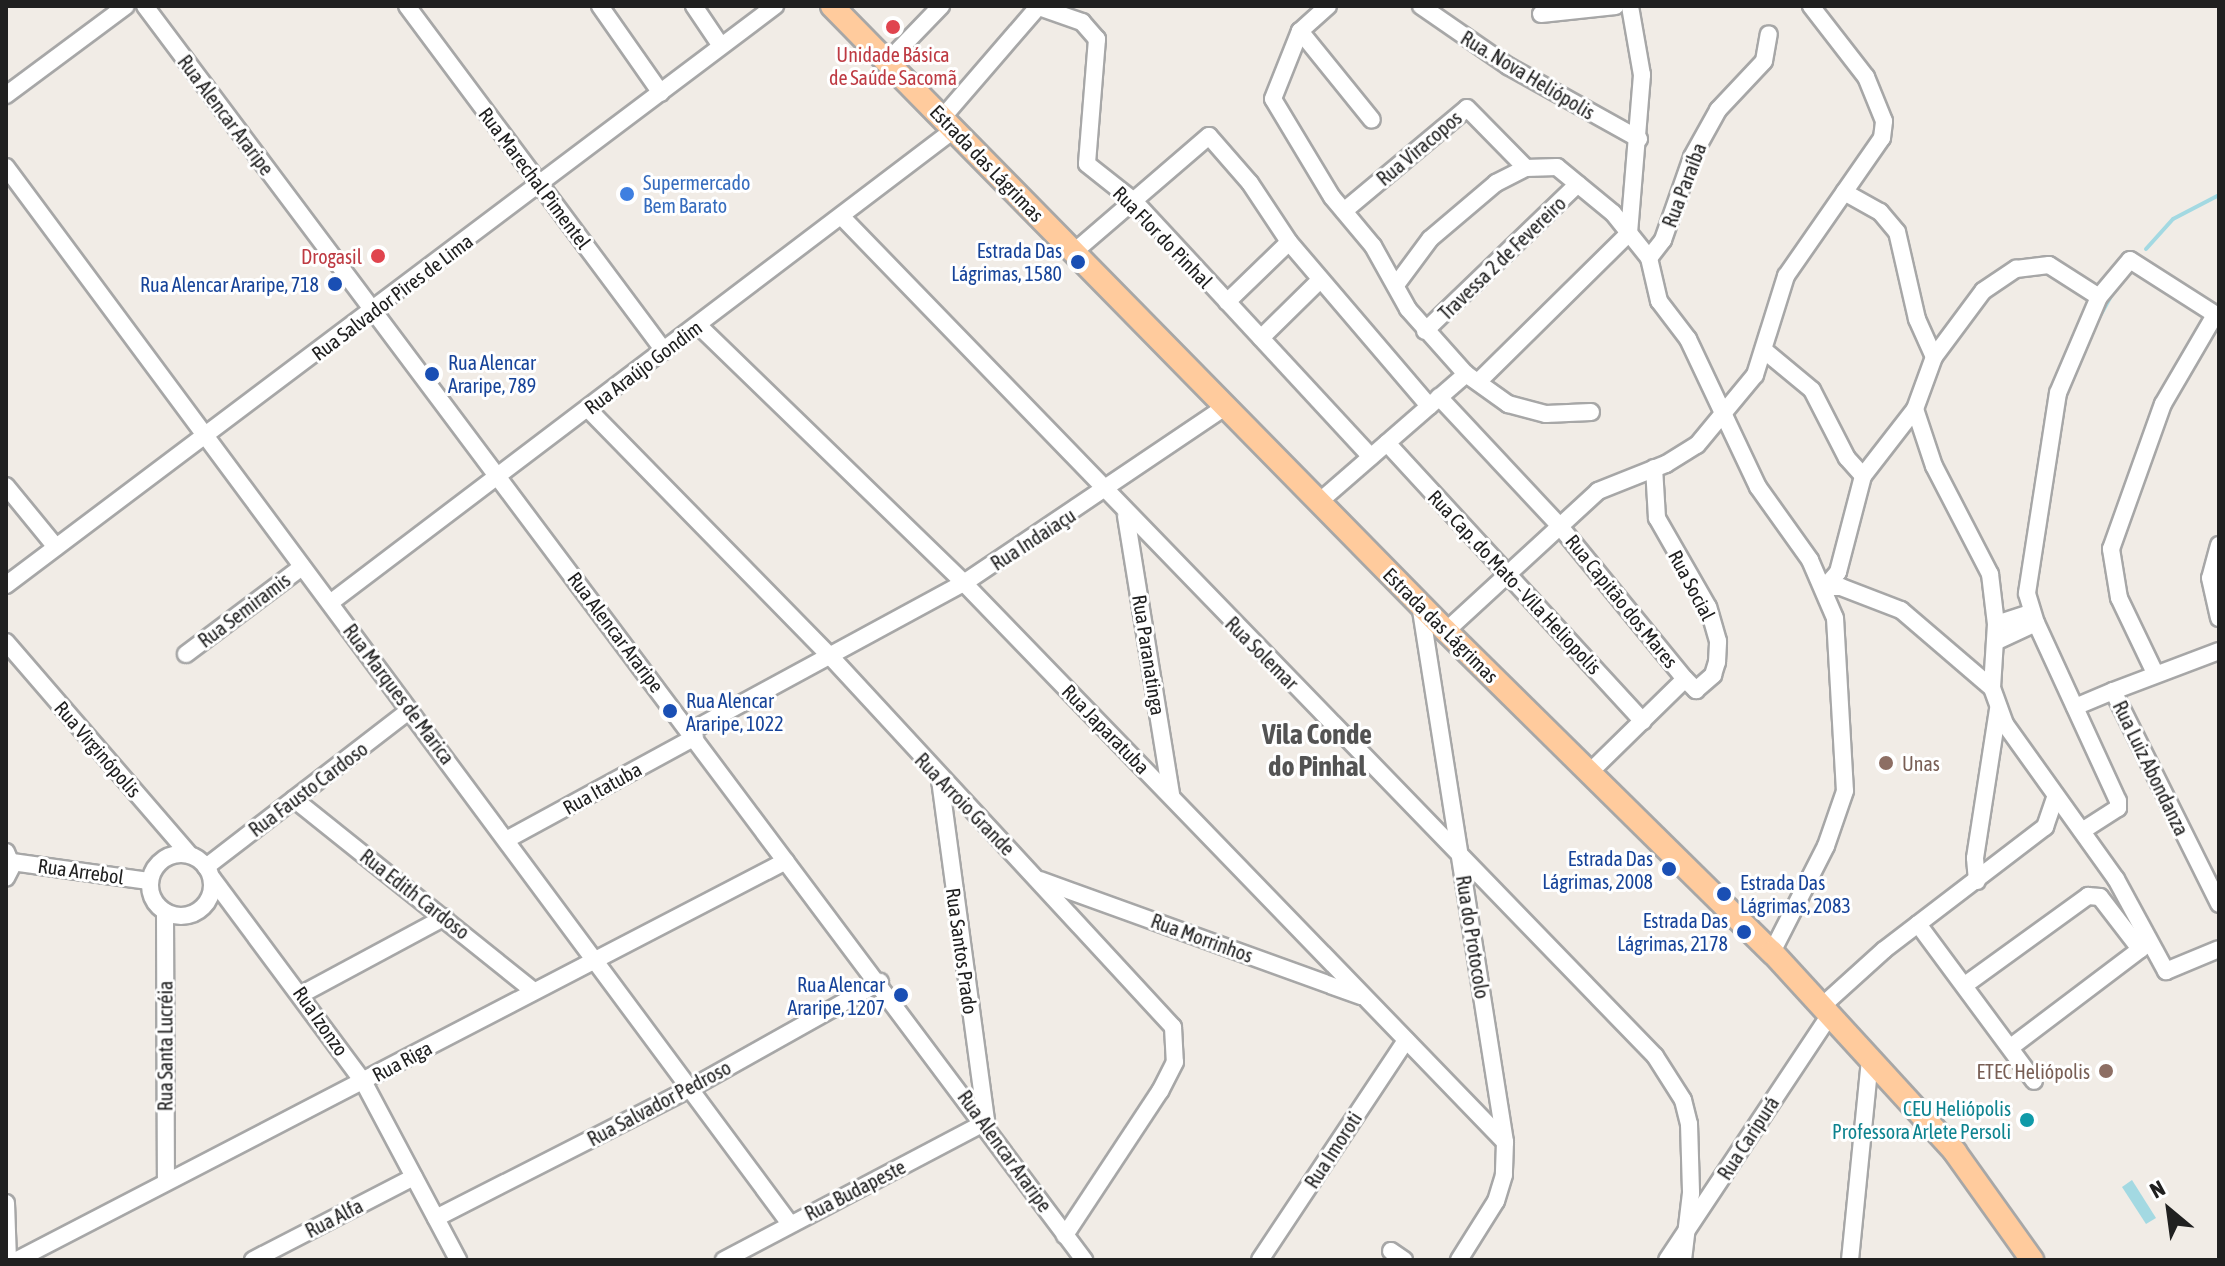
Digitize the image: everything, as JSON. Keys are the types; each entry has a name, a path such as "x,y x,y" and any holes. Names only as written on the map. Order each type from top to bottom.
{"main road":[{"name":"Estrada das Lágrimas","path":"832,6 1446,631 1772,952 1955,1152 2032,1260"}],"street":[{"path":"6,95 126,6"},
{"name":"Rua Alencar Araripe","path":"145,6 372,312 498,474 786,861 986,1122 1084,1260"},
{"name":"Rua Marechal Pimentel","path":"407,6 664,351"},
{"path":"600,6 661,93"},
{"path":"694,6 721,46"},
{"name":"Rua Salvador Pires de Lima","path":"6,585 541,186 775,6"},
{"path":"887,62 941,6"},
{"path":"1328,6 1300,31 1273,99 1344,211 1425,331 1472,378 1508,404 1546,414 1591,412"},
{"name":"Rua. Nova Heliópolis","path":"1421,6 1508,66 1639,139"},
{"path":"1541,14 1616,6"},
{"path":"1319,502 1434,401 1472,378 1629,233 1642,75 1630,6"},
{"path":"1446,631 1558,524 1598,491 1654,468 1697,445 1746,390 1765,351 1786,276 1878,148 1884,121 1866,77 1811,6"},
{"name":"Rua Araújo Gondim","path":"330,603 841,216 949,123 1037,7"},
{"name":"Rua Flor do Pinhal","path":"1037,7 1082,22 1097,39 1087,164 1135,202 1371,457"},
{"path":"1300,31 1372,120"},
{"name":"Rua Paraíba","path":"1649,258 1663,240 1698,145 1718,110 1764,61 1769,34"},
{"name":"Rua Viracopos","path":"1344,211 1467,108 1526,168"},
{"name":"Rua Capitão dos Mares","path":"1135,202 1209,136 1250,183 1289,242 1320,280 1434,401 1558,524 1685,679"},
{"name":"Rua Marques de Marica","path":"6,167 203,437 508,839 790,1224"},
{"path":"1396,285 1430,239 1496,183 1526,168 1557,167 1629,233 1649,258 1659,301 1688,339 1758,487 1825,587 1837,645 1845,791 1826,846 1772,952"},
{"name":"Travessa 2 de Fevereiro","path":"1425,331 1578,184"},
{"path":"1844,192 1880,212 1897,232 1917,319 1934,357"},
{"path":"1074,252 1135,202"},
{"name":"Rua Solemar","path":"841,216 1104,493 1636,1034 1671,1077 1683,1100 1692,1160 1683,1260"},
{"path":"1227,302 1289,242"},
{"path":"2082,831 2119,804 2034,618 2028,568 2049,431 2066,367 2099,297 2131,260 2217,316 2163,404 2111,549 2119,598 2155,673"},
{"path":"1825,587 1838,572 1863,476 1915,409 1934,357 1983,291 2016,269 2049,265 2099,297"},
{"path":"1261,338 1320,280"},
{"name":"Rua Japaratuba","path":"698,325 964,583 1505,1142"},
{"path":"1765,351 1812,390 1847,458 1863,476"},
{"name":"Rua Indaiaçu","path":"831,657 964,583 1104,493 1225,407"},
{"name":"Rua Arroio Grande","path":"588,409 831,657 940,780 1164,1012 1177,1047 1160,1091 1065,1235"},
{"path":"1915,409 1934,466 1985,560 1996,624 1992,688 1998,710 2055,798 2082,831 2145,946"},
{"name":"Rua Cap. do Mato - Vila Heliopolis","path":"1387,443 1643,721"},
{"name":"Rua Social","path":"1654,468 1657,518 1708,607 1718,641 1713,675 1696,690 1685,679"},
{"path":"6,486 56,547"},
{"name":"Rua Paranatinga","path":"1126,515 1171,795"},
{"path":"2219,545 2210,578 2219,618"},
{"name":"Rua Semiramis","path":"186,654 302,567"},
{"path":"1825,587 1841,587 1901,610 1992,688"},
{"name":"Rua do Protocolo","path":"1420,604 1505,1142 1504,1175 1496,1201 1459,1260"},
{"path":"1996,624 2034,618"},
{"path":"1995,642 2034,618"},
{"name":"Rua Virginópolis","path":"6,642 190,855"},
{"name":"Rua Luiz Abondanza","path":"2219,651 2113,691 2219,904"},
{"name":"Rua Itatuba","path":"508,839 831,657"},
{"path":"1589,773 1685,679"},
{"path":"2075,707 2113,691"},
{"name":"Rua Fausto Cardoso","path":"209,873 294,799 410,710"},
{"path":"1977,881 1975,858 1998,710"},
{"name":"Rua Santos Prado","path":"940,780 986,1122"},
{"name":"Rua Caripurá","path":"1667,1260 1825,1012 1918,924 2045,827 2055,798"},
{"name":"Rua Edith Cardoso","path":"294,799 534,991"},
{"path":"190,855 209,873 208,902 199,910 176,916 165,912 152,899 149,881 169,856 190,855"},
{"name":"Rua Riga","path":"17,1260 786,861"},
{"name":"Rua Arrebol","path":"8,864 149,881"},
{"name":"Rua Izonzo","path":"209,873 302,994 363,1081 457,1260"},
{"name":"Rua Morrinhos","path":"1037,879 1366,998"},
{"path":"1965,985 2088,896 2100,897 2168,972 2219,949"},
{"name":"Rua Santa Lucréia","path":"165,912 166,1180"},
{"path":"302,994 445,917"},
{"path":"1918,924 2034,1081"},
{"path":"2011,1047 2145,946"},
{"name":"Rua Salvador Pedroso","path":"436,1218 689,1089 880,982"},
{"name":"Rua Imoroti","path":"1260,1260 1406,1040"},
{"path":"1850,1260 1870,1058"},
{"name":"Rua Budapeste","path":"724,1260 743,1256 790,1224 986,1122"},
{"name":"Rua Alfa","path":"253,1260 414,1177"},
{"path":"6,1203 8,1260"}],"water":[{"path":"2132,1180 2156,1218 2146,1224 2122,1187"}],"waterway":[{"path":"2146,249 2173,219 2219,195"},
{"path":"2095,325 2114,291"}],"place":[{"name":"Unidade Básica de Saúde Sacomã","path":"893,27"},
{"name":"Supermercado Bem Barato","path":"627,194"},
{"name":"Drogasil","path":"378,256"},
{"name":"Estrada Das Lágrimas, 1580","path":"1078,262"},
{"name":"Rua Alencar Araripe, 718","path":"335,284"},
{"name":"Rua Alencar Araripe, 789","path":"432,374"},
{"name":"Rua Alencar Araripe, 1022","path":"670,711"},
{"name":"Unas","path":"1886,763"},
{"name":"Estrada Das Lágrimas, 2008","path":"1669,869"},
{"name":"Estrada Das Lágrimas, 2083","path":"1724,894"},
{"name":"Estrada Das Lágrimas, 2178","path":"1744,932"},
{"name":"Rua Alencar Araripe, 1207","path":"901,995"},
{"name":"ETEC Heliópolis","path":"2106,1071"},
{"name":"CEU Heliópolis Professora Arlete Persoli","path":"2027,1120"}],"district":[{"name":"Vila Conde do Pinhal","path":"1317,750"}]}
